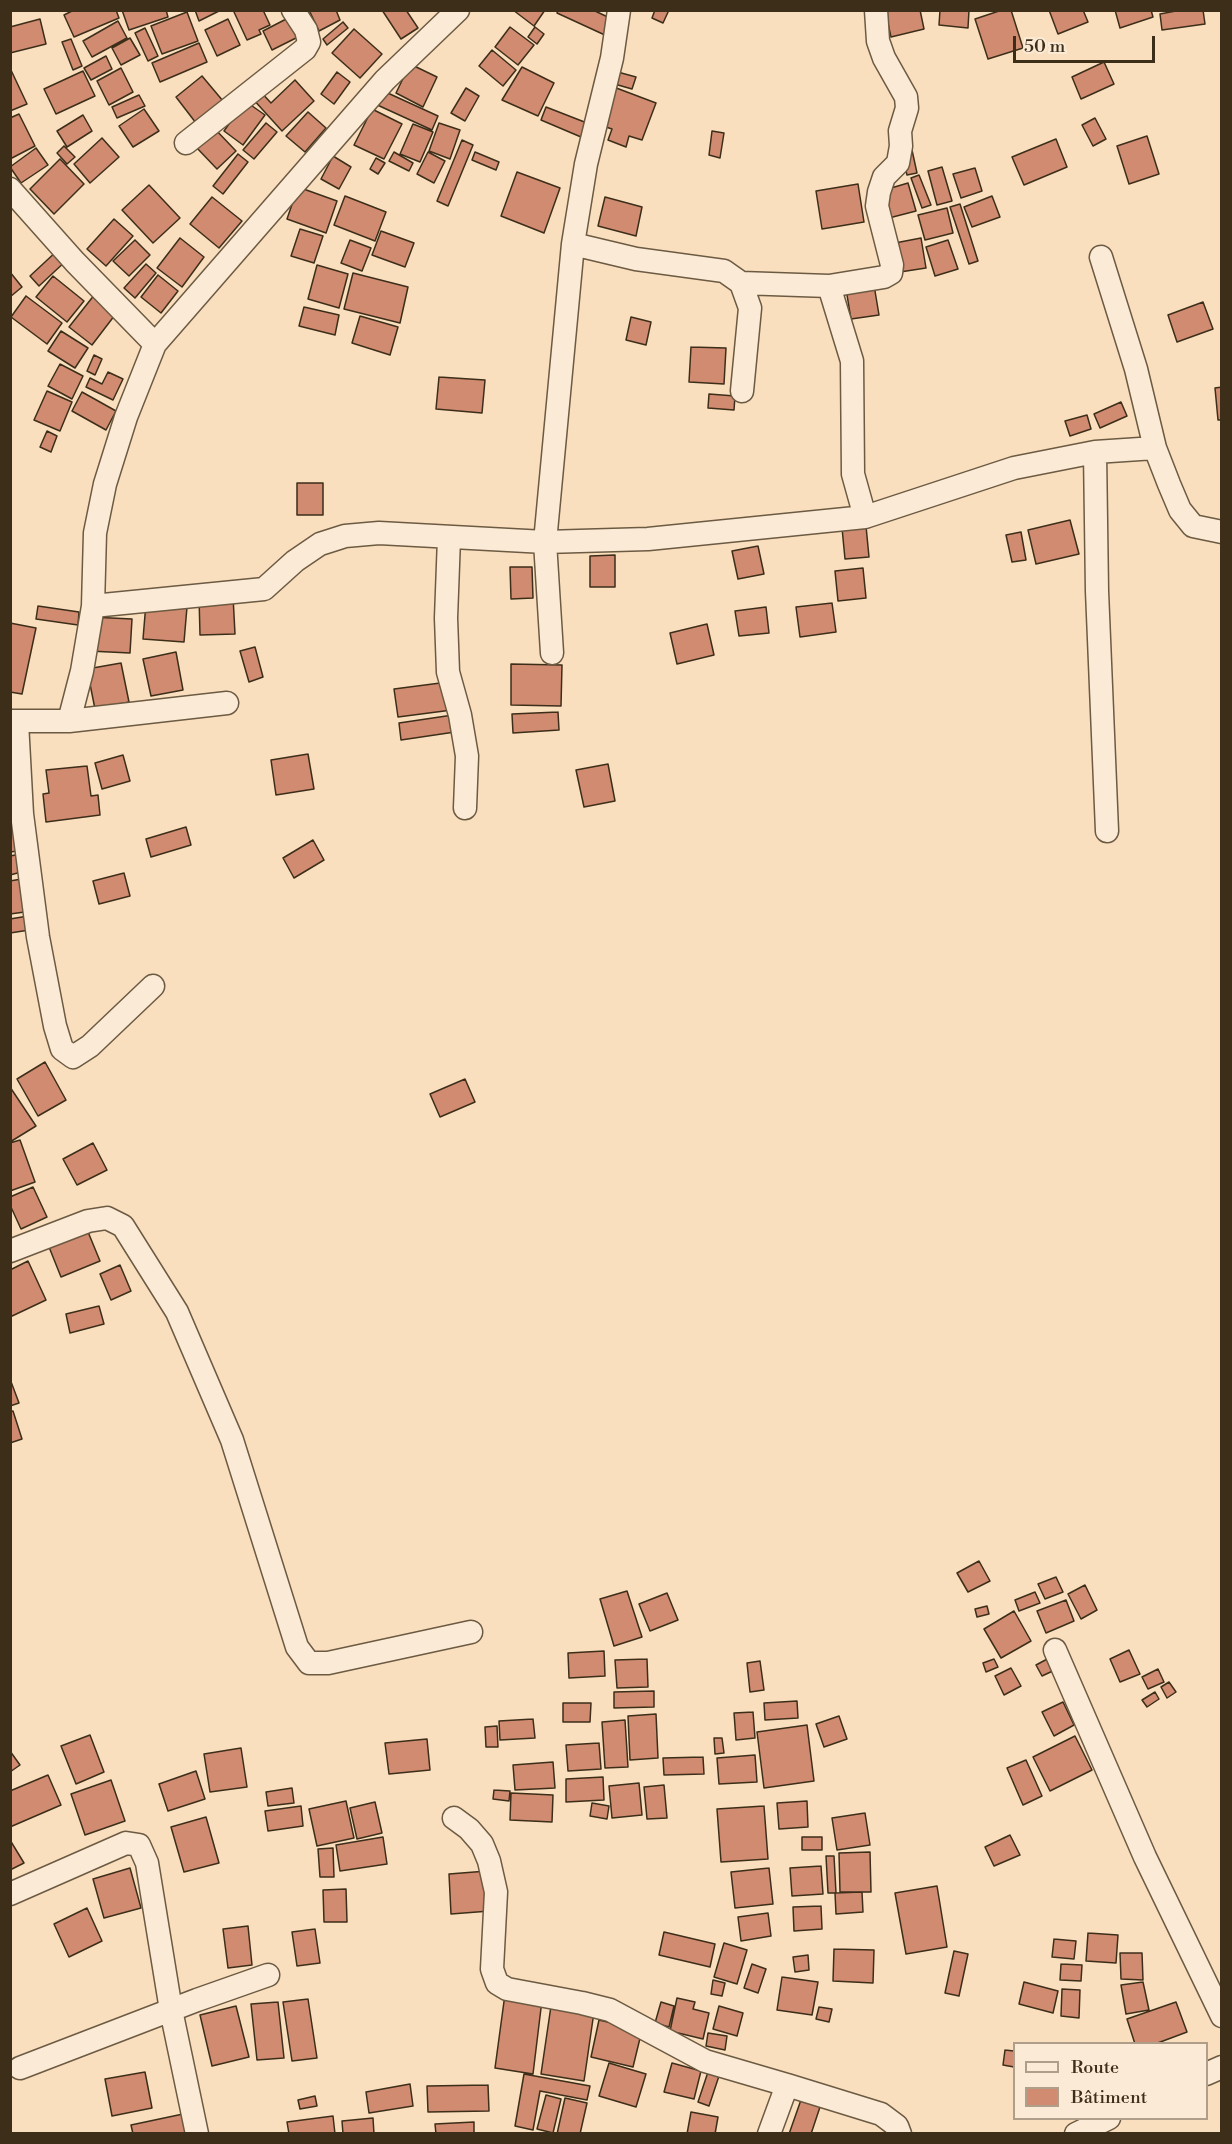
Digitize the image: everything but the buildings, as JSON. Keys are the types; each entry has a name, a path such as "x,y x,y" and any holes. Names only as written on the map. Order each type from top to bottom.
{"street":[{"path":"186,143 305,49 309,42 306,30 293,10"},
{"path":"69,722 82,670 93,606 95,533 105,484 126,417 155,344 385,80 458,10"},
{"path":"552,653 545,542 573,244 586,164 612,58 619,10"},
{"path":"573,244 636,260 724,271 741,283 829,286 884,277 891,273 892,265 877,206 885,177 898,163 901,146 900,131 907,108 906,97 884,58 878,41 876,10"},
{"path":"10,189 75,262 155,344"},
{"path":"1101,256 1136,369 1155,448 1180,510 1192,526 1221,532"},
{"path":"741,283 750,308 742,391"},
{"path":"829,286 852,361 853,474 865,517"},
{"path":"93,606 264,589 295,561 320,544 345,536 379,533 545,542 648,539 865,517 1014,468 1095,452 1155,448"},
{"path":"1095,452 1097,591 1107,831"},
{"path":"449,537 446,618 448,672 468,756 465,808"},
{"path":"153,986 90,1046 73,1057 62,1049 55,1026 38,937 22,814 14,721 69,722 227,703"},
{"path":"10,1251 88,1221 107,1218 123,1226 177,1312 232,1440 297,1647 309,1663 328,1663 471,1632"},
{"path":"1055,1650 1145,1857 1221,2016"},
{"path":"454,1818 469,1829 482,1844 489,1862 496,1892 492,1969 497,1983 507,1989 582,2002 610,2010 705,2061 881,2114 897,2126 900,2133"},
{"path":"10,1894 126,1843 139,1845 147,1863 171,2010 197,2133"},
{"path":"20,2068 268,1975"},
{"path":"769,2133 787,2085"},
{"path":"1077,2133 1105,2120"}]}
